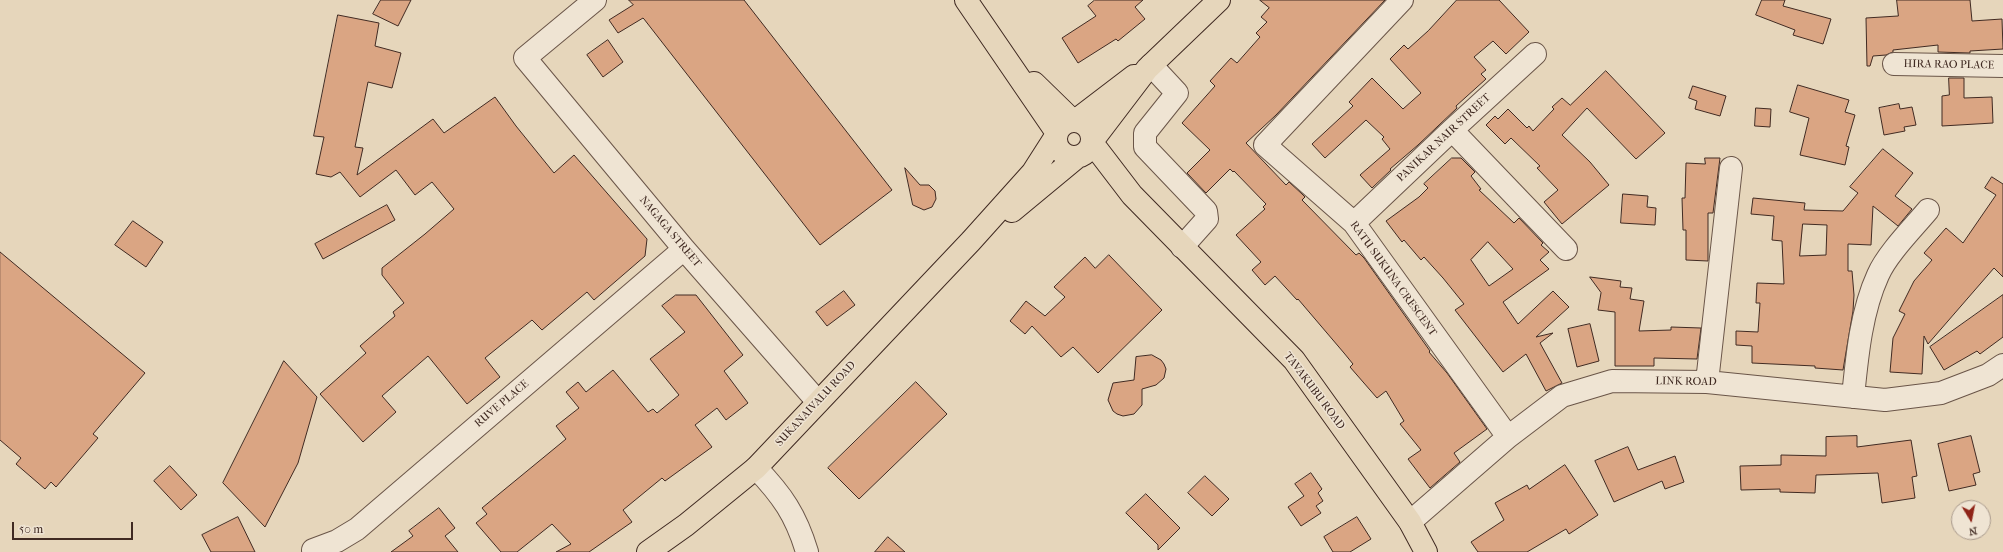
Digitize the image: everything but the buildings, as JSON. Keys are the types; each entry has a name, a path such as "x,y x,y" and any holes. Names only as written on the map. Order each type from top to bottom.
{"main road":[{"path":"966,0 1002,51 1065,128 1082,122 1088,127 1085,150"},
{"name":"SUKANAIVALU ROAD","path":"971,241 1018,206 1085,150 1149,67 1219,0"},
{"name":"SUKANAIVALU ROAD","path":"648,552 686,525 756,468 971,241 1033,172 1065,128 1118,87 1149,67"},
{"name":"TAVAKUBU ROAD","path":"1065,128 1056,142 1063,154 1085,150 1132,195 1294,360 1410,522 1426,552"}],"street":[{"name":"NAGAGA STREET","path":"595,0 525,58 684,249 818,402"},
{"name":"RATU SUKUNA CRESCENT","path":"1402,0 1265,145 1354,223 1508,437"},
{"name":"PANIKAR NAIR STREET","path":"1354,223 1535,54"},
{"name":"HIRA RAO PLACE","path":"1894,64 2003,66"},
{"path":"1149,67 1177,93 1145,133 1145,147 1206,211 1207,219 1182,247"},
{"path":"1452,130 1566,249"},
{"path":"1707,382 1732,168"},
{"path":"1853,397 1856,364 1867,304 1878,274 1897,247 1928,210"},
{"name":"RUVE PLACE","path":"313,550 337,541 357,529 684,249"},
{"name":"LINK ROAD","path":"1410,522 1508,437 1562,396 1612,381 1707,382 1885,400 1941,393 1988,375 2003,365"},
{"path":"756,468 778,492 800,528 807,552"}]}
